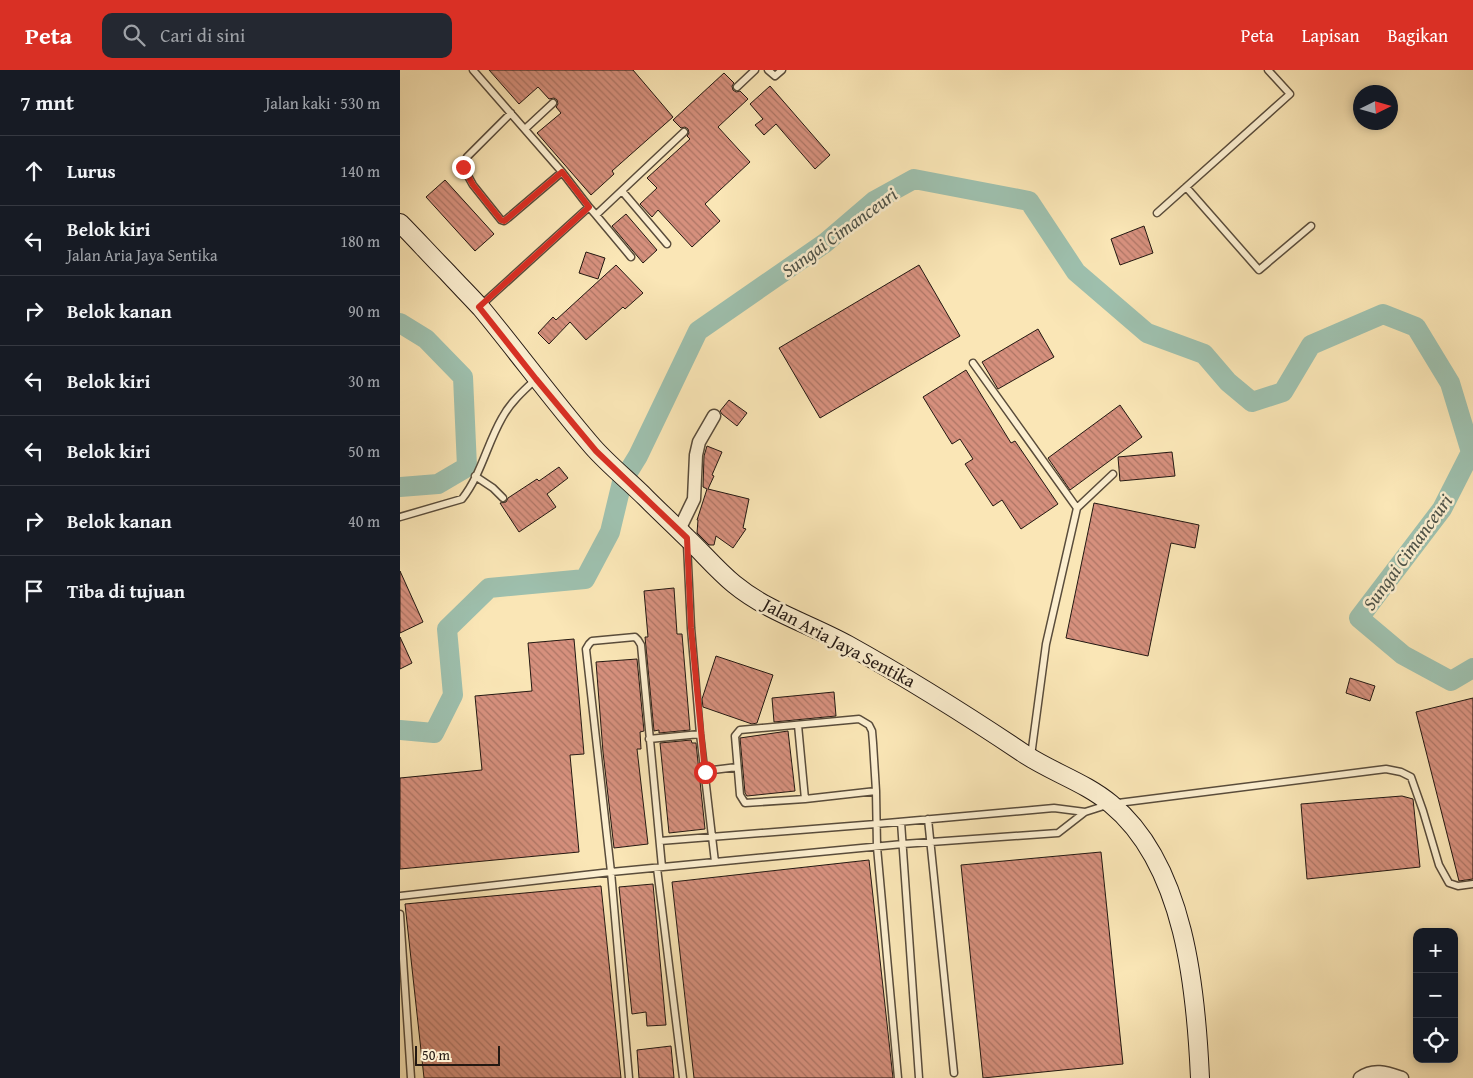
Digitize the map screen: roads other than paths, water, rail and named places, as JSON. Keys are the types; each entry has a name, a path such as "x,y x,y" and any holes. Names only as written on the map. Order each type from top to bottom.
{"street":[{"name":"Jalan Aria Jaya Sentika","path":"400,223 479,307 596,451 736,586 771,609 848,645 930,692 1031,758 1084,785 1110,804 1130,824 1142,839 1157,864 1179,918 1190,968 1200,1078"},
{"path":"683,534 694,499 696,455 699,442 714,416"},
{"path":"1360,1078 1371,1072 1379,1072 1402,1078"}],"lane":[{"path":"472,70 562,172 631,257"},
{"path":"737,87 755,70"},
{"path":"768,70 774,76 782,70"},
{"path":"1157,213 1290,94 1268,70"},
{"path":"525,129 553,103"},
{"path":"511,113 467,157 463,167 473,185 501,220 504,221 508,218 562,172"},
{"path":"596,215 684,132"},
{"path":"1186,187 1259,270 1311,226"},
{"path":"622,191 667,244"},
{"path":"479,307 589,207"},
{"path":"973,363 1077,508"},
{"path":"400,517 462,499 502,418 511,405 536,379"},
{"path":"1031,758 1046,644 1077,508 1114,474"},
{"path":"475,476 493,488 503,498"},
{"path":"683,534 700,734 715,862"},
{"path":"629,1078 611,872 586,648 592,641 635,637 641,645 660,841 660,867 683,1078"},
{"path":"876,791 745,803 740,795 735,736 740,730 798,725 859,720 869,725 872,737 876,791 877,847 898,1078"},
{"path":"798,725 805,799"},
{"path":"649,739 700,734"},
{"path":"705,772 737,767"},
{"path":"400,896 660,867 903,844 1058,833 1085,812 1110,804 1386,770 1401,772 1411,778 1439,865 1449,883 1458,886 1473,884"},
{"path":"660,841 1054,808 1085,812"},
{"path":"928,818 954,1073"},
{"path":"901,822 919,1078"},
{"path":"400,914 411,1078"}],"waterway":[{"name":"Sungai Cimanceuri","path":"400,730 434,733 453,695 447,629 489,588 585,579 610,532 622,482 638,456 698,331 825,243 874,201 914,179 1029,201 1076,272 1147,333 1204,354 1228,382 1252,402 1283,392 1311,345 1383,314 1416,327 1450,383 1471,452 1442,509 1359,618 1403,655 1451,681 1473,668"},
{"name":"Sungai Cimanceuri","path":"400,323 426,339 463,377 467,467 438,484 400,487"}]}
